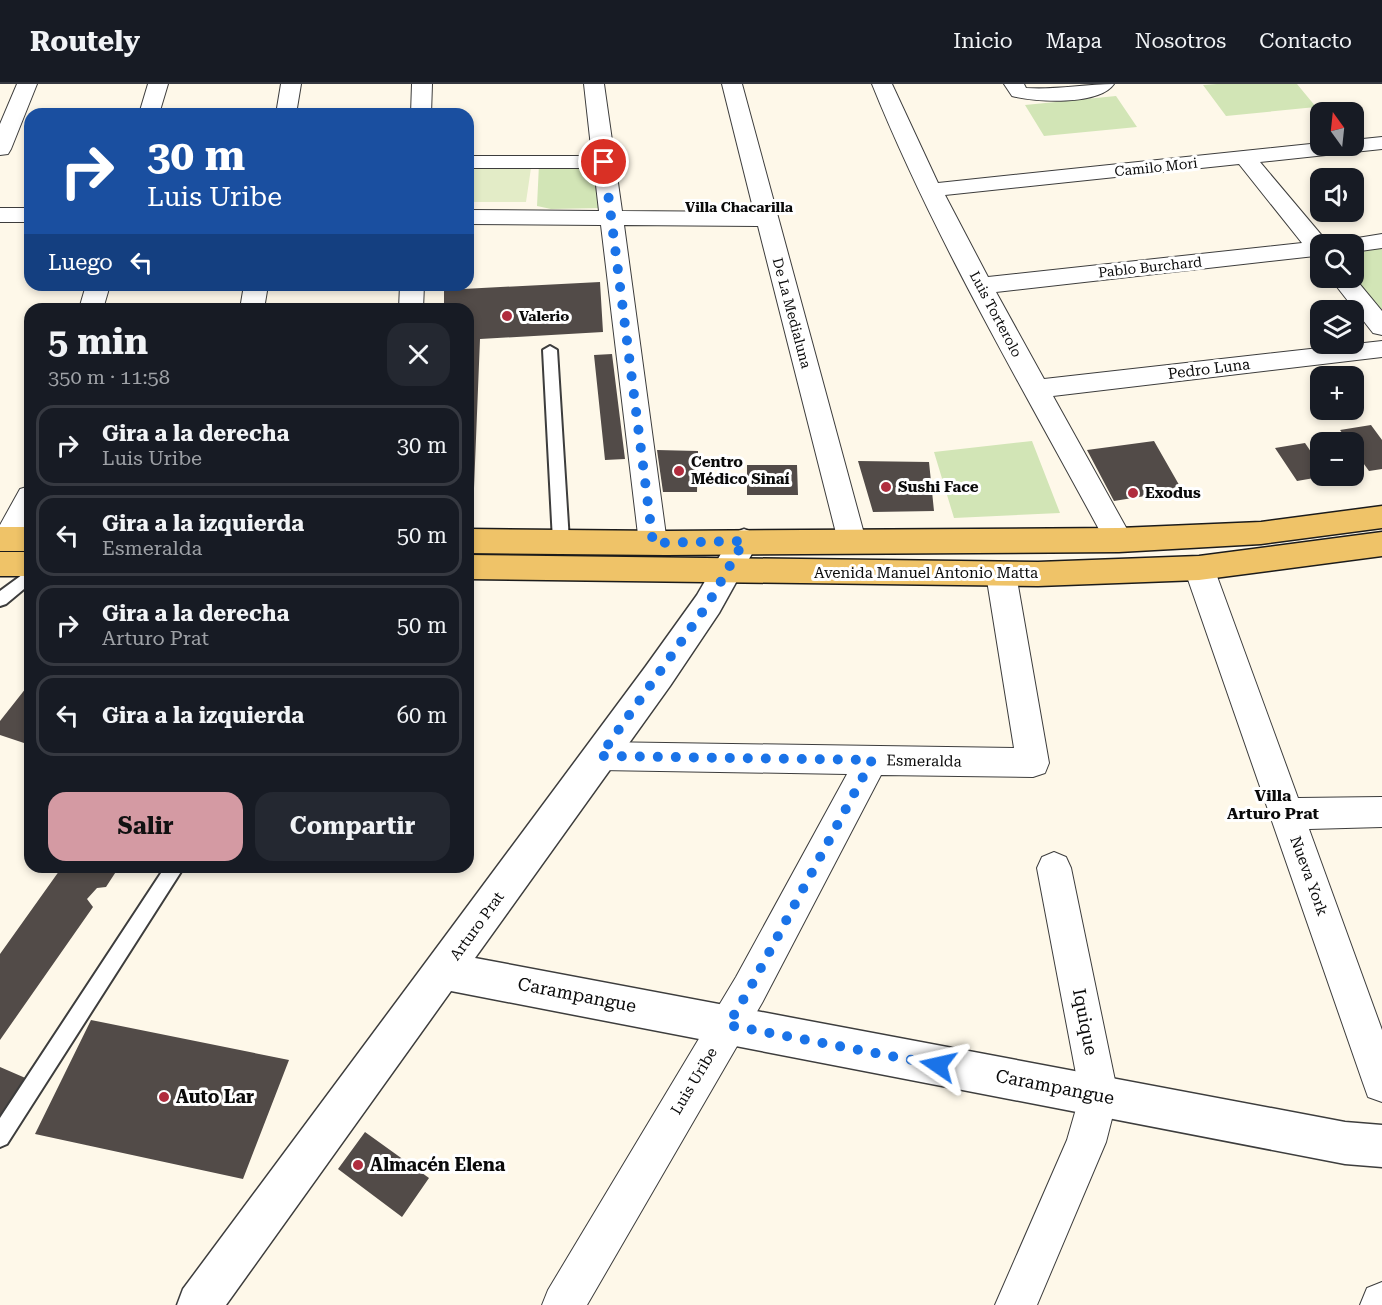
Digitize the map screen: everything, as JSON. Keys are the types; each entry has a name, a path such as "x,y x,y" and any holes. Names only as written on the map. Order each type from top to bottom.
{"main road":[{"path":"474,540 653,543 1119,540 1261,533 1382,517"},
{"name":"Avenida Manuel Antonio Matta","path":"474,567 1001,574 1199,568 1382,544"},
{"path":"9,545 24,559"}],"street":[{"path":"0,149 27,84"},
{"path":"151,108 158,84"},
{"path":"287,108 291,84"},
{"path":"421,108 422,84"},
{"path":"594,84 653,543"},
{"name":"De La Medialuna","path":"732,84 852,541"},
{"name":"Luis Torterolo","path":"882,84 931,190 1119,540"},
{"path":"1014,84 1019,92 1034,96 1095,90 1104,84"},
{"name":"Camilo Mori","path":"931,190 1382,143"},
{"path":"1245,158 1310,237"},
{"path":"474,162 604,162"},
{"path":"0,215 24,215"},
{"path":"474,217 767,219"},
{"path":"1364,243 1382,241"},
{"name":"Pablo Burchard","path":"981,286 1310,250"},
{"path":"1350,288 1382,327"},
{"name":"Pedro Luna","path":"1036,389 1382,349"},
{"path":"9,545 24,510"},
{"name":"Arturo Prat","path":"199,1305 600,756 708,604 744,541"},
{"name":"Nueva York","path":"1199,568 1382,1083"},
{"name":"Esmeralda","path":"600,756 1033,762 1001,574"},
{"name":"Luis Uribe","path":"569,1304 749,990 872,760"},
{"path":"1286,814 1382,812"},
{"name":"Iquique","path":"1016,1305 1086,1142 1099,1095 1054,868"},
{"name":"Carampangue","path":"445,971 1345,1143 1382,1146"}],"lane":[{"path":"550,350 561,542"},
{"path":"0,600 24,580"},
{"path":"0,1137 171,873"}],"green space":[{"path":"1297,84 1312,102 1310,108 1226,116 1203,85"},
{"path":"1116,96 1137,127 1044,136 1025,105"},
{"path":"602,163 602,208 551,209 537,206 539,164"},
{"path":"474,168 531,168 526,202 474,202"},
{"path":"1382,246 1382,317 1360,288 1364,288 1364,248"},
{"path":"1032,441 1060,513 954,518 934,452"}],"building":[{"path":"600,282 603,332 480,339 474,488 474,303 444,303 444,291 474,291 474,288"},
{"path":"612,354 625,459 605,460 594,355"},
{"path":"1371,425 1382,440 1382,469 1369,471 1364,464 1364,432 1342,432 1340,430"},
{"path":"1154,441 1182,490 1114,501 1087,450"},
{"path":"1305,443 1310,450 1310,479 1297,481 1275,448"},
{"name":"Centro Médico Sinaí","path":"657,450 698,451 697,492 663,492"},
{"name":"Sushi Face","path":"858,461 929,462 934,511 873,512"},
{"path":"747,465 797,465 798,495 747,495"},
{"path":"24,691 24,743 0,735 0,721"},
{"path":"58,873 115,873 106,887 97,888 87,899 93,907 0,1040 0,954"},
{"name":"Auto Lar","path":"91,1020 289,1060 243,1179 35,1134"},
{"path":"0,1067 30,1080 0,1124"},
{"path":"365,1132 429,1178 402,1217 338,1169"}],"place":[{"name":"Valerio","path":"507,316"},
{"name":"Centro Médico Sinaí","path":"679,471"},
{"name":"Sushi Face","path":"886,487"},
{"name":"Exodus","path":"1133,493"},
{"name":"Auto Lar","path":"164,1097"},
{"name":"Almacén Elena","path":"358,1165"}],"district":[{"name":"Villa Chacarilla","path":"739,207"},
{"name":"Villa Arturo Prat","path":"1273,804"}],"route":[{"path":"604,162 653,543 744,541 708,604 600,756 872,760 728,1025 938,1065"}]}
